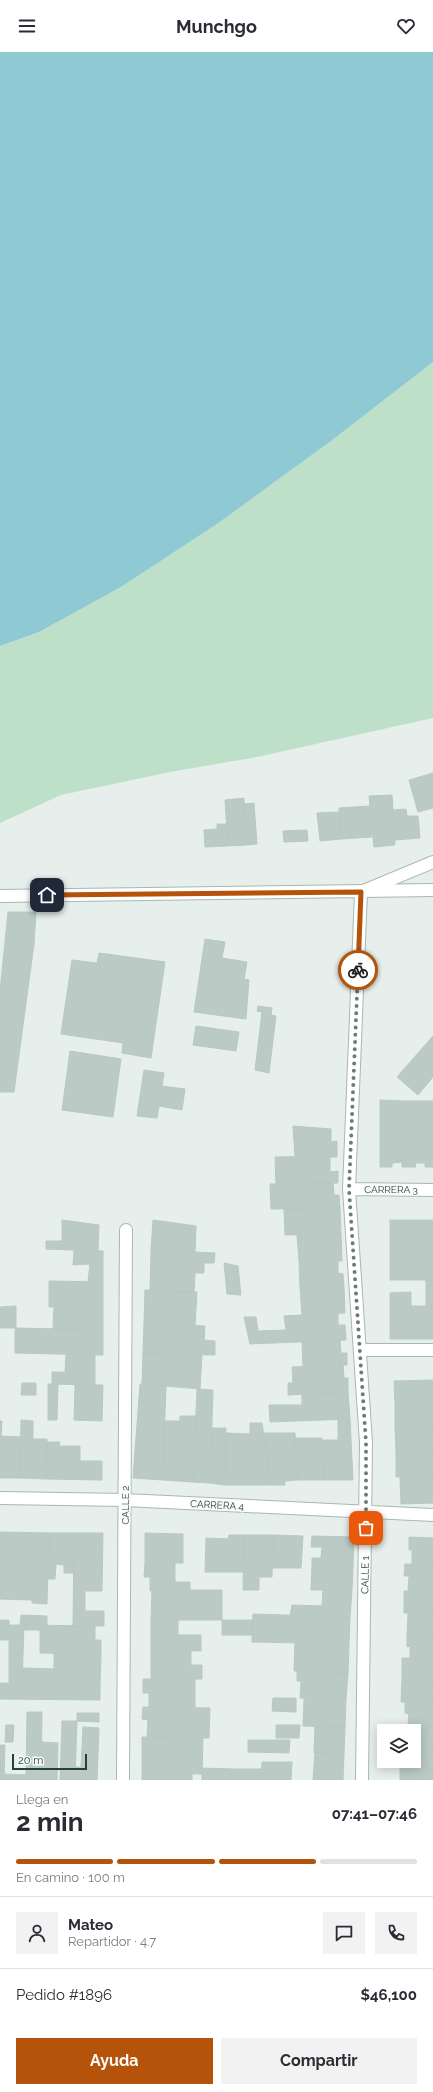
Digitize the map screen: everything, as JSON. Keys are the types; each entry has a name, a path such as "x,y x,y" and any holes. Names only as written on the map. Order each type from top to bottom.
{"street":[{"path":"361,892 433,862"},
{"path":"0,896 433,890"},
{"name":"CALLE 1","path":"361,892 349,1189 366,1443 362,1780"},
{"name":"CARRERA 3","path":"349,1189 433,1190"},
{"name":"CALLE 2","path":"123,1780 126,1230"},
{"path":"360,1350 433,1350"},
{"name":"CARRERA 4","path":"0,1498 125,1500 366,1513 433,1515"}],"green space":[{"path":"433,362 433,718 257,757 170,772 61,795 0,823 0,646 39,632 121,587 217,524 331,441"}],"water":[{"path":"0,52 433,52 433,362 331,441 217,524 121,587 39,632 0,646"}],"building":[{"path":"433,773 433,808 418,812 409,780"},
{"path":"392,795 395,845 374,847 369,796"},
{"path":"244,798 246,845 228,846 225,800"},
{"path":"254,803 257,844 246,845 244,804"},
{"path":"370,806 372,837 341,839 339,808"},
{"path":"406,809 407,816 418,816 420,838 395,840 393,810"},
{"path":"339,812 341,839 320,841 317,813"},
{"path":"217,824 227,824 228,846 205,847 204,830 217,829"},
{"path":"307,830 308,841 284,842 283,831"},
{"path":"8,912 36,912 34,944 14,1092 0,1092 0,991"},
{"path":"205,939 225,942 222,958 247,962 244,979 249,980 246,1019 194,1012"},
{"path":"99,953 165,962 151,1058 122,1053 123,1043 61,1034 72,960 97,963"},
{"path":"258,1006 272,1008 271,1015 276,1016 269,1073 255,1070 262,1012 257,1011"},
{"path":"196,1026 239,1032 236,1051 193,1045"},
{"path":"433,1036 433,1077 418,1095 397,1077"},
{"path":"70,1051 121,1059 113,1117 62,1110"},
{"path":"144,1070 164,1073 162,1086 185,1089 182,1110 159,1106 157,1118 137,1116"},
{"path":"380,1100 403,1101 402,1162 392,1163 392,1167 380,1167"},
{"path":"403,1101 425,1101 425,1163 415,1163 416,1167 402,1167"},
{"path":"425,1101 433,1101 433,1167 425,1167"},
{"path":"293,1126 331,1129 331,1142 337,1141 337,1157 295,1157"},
{"path":"330,1156 330,1172 338,1171 338,1183 276,1184 275,1157"},
{"path":"333,1183 334,1195 339,1195 340,1208 271,1209 270,1184"},
{"path":"340,1208 341,1234 285,1235 284,1209"},
{"path":"62,1220 99,1225 98,1251 46,1249 46,1241 62,1241"},
{"path":"153,1220 196,1226 195,1252 151,1250"},
{"path":"390,1220 411,1220 411,1280 390,1280"},
{"path":"411,1220 433,1220 433,1280 411,1280"},
{"path":"341,1234 342,1261 299,1261 297,1235"},
{"path":"74,1250 103,1251 103,1282 88,1281 90,1264 73,1265"},
{"path":"151,1250 215,1253 214,1263 204,1263 204,1273 195,1273 194,1293 150,1291"},
{"path":"299,1261 338,1261 338,1273 343,1274 344,1287 300,1287"},
{"path":"224,1263 238,1266 241,1295 227,1294"},
{"path":"426,1280 433,1280 433,1339 411,1339 411,1306 426,1306"},
{"path":"49,1281 103,1282 103,1306 49,1307"},
{"path":"300,1287 344,1287 345,1313 302,1315"},
{"path":"145,1290 197,1292 195,1325 144,1323"},
{"path":"411,1292 411,1339 390,1339 390,1293"},
{"path":"16,1306 16,1328 0,1328 0,1307"},
{"path":"54,1306 103,1306 103,1330 53,1329"},
{"path":"338,1313 338,1325 345,1325 346,1340 250,1344 244,1317 256,1317 258,1331 286,1330 284,1316"},
{"path":"144,1323 205,1326 204,1340 215,1341 215,1355 143,1353"},
{"path":"15,1328 103,1330 103,1355 15,1353"},
{"path":"340,1340 341,1353 347,1353 347,1365 303,1367 302,1342"},
{"path":"143,1353 202,1355 200,1389 142,1384"},
{"path":"66,1354 95,1355 95,1385 52,1384 52,1372 65,1372"},
{"path":"343,1365 344,1378 348,1378 348,1392 288,1395 288,1383 293,1383 292,1367"},
{"path":"433,1380 433,1404 395,1404 394,1381"},
{"path":"22,1383 36,1383 36,1395 21,1395"},
{"path":"48,1384 58,1384 57,1420 48,1420"},
{"path":"75,1384 103,1385 102,1421 74,1420"},
{"path":"140,1384 166,1386 165,1413 138,1411"},
{"path":"197,1389 213,1390 210,1483 193,1482"},
{"path":"348,1392 350,1419 270,1422 269,1405 302,1405 302,1394"},
{"path":"395,1404 433,1404 433,1428 395,1429"},
{"path":"138,1411 165,1413 163,1480 133,1478"},
{"path":"180,1416 196,1416 193,1482 163,1480 165,1421 180,1421"},
{"path":"338,1419 350,1419 353,1480 324,1480 323,1440 338,1440"},
{"path":"21,1420 33,1421 33,1439 47,1439 46,1479 20,1478"},
{"path":"0,1421 2,1421 1,1436 21,1437 20,1478 0,1478"},
{"path":"250,1423 262,1423 271,1485 224,1485 226,1433 250,1434"},
{"path":"212,1428 226,1428 224,1485 210,1483"},
{"path":"433,1428 433,1451 396,1452 395,1429"},
{"path":"263,1433 295,1433 297,1480 285,1481 285,1485 271,1485"},
{"path":"295,1438 322,1438 324,1480 297,1480"},
{"path":"47,1442 60,1442 59,1446 80,1446 80,1461 102,1461 102,1480 46,1479"},
{"path":"433,1451 433,1476 396,1477 396,1452"},
{"path":"433,1476 433,1503 401,1504 400,1477"},
{"path":"0,1532 49,1533 47,1604 32,1603 32,1600 0,1599"},
{"path":"49,1533 74,1533 73,1573 64,1573 64,1565 56,1564 55,1579 48,1579"},
{"path":"74,1533 103,1533 102,1591 85,1591 85,1611 104,1611 104,1626 73,1626"},
{"path":"145,1533 183,1534 183,1563 145,1563"},
{"path":"229,1535 244,1535 243,1572 205,1572 206,1538 228,1539"},
{"path":"244,1535 273,1535 272,1577 259,1577 259,1590 243,1590"},
{"path":"273,1535 303,1536 301,1568 272,1568"},
{"path":"312,1536 354,1537 353,1566 312,1565 312,1558 321,1558 322,1547 311,1547"},
{"path":"409,1537 433,1538 433,1565 412,1565 412,1550 409,1550"},
{"path":"145,1563 175,1563 175,1582 190,1582 190,1590 150,1591 150,1577 144,1577"},
{"path":"405,1564 433,1565 433,1592 408,1591 409,1576 404,1576"},
{"path":"312,1565 353,1566 352,1590 311,1590"},
{"path":"152,1590 222,1590 222,1620 151,1620"},
{"path":"323,1590 352,1590 350,1617 290,1616 292,1605 322,1606"},
{"path":"404,1591 433,1592 433,1614 404,1613"},
{"path":"408,1613 433,1614 433,1636 407,1636"},
{"path":"253,1614 350,1617 349,1644 252,1642"},
{"path":"21,1615 47,1616 47,1625 20,1625"},
{"path":"0,1620 9,1620 9,1625 0,1625"},
{"path":"151,1620 178,1620 178,1635 201,1635 201,1651 151,1650"},
{"path":"222,1620 253,1620 252,1635 222,1635"},
{"path":"0,1625 24,1625 22,1683 9,1683 9,1640 0,1640"},
{"path":"24,1625 95,1626 95,1640 101,1640 101,1654 40,1653 40,1630 24,1630"},
{"path":"407,1635 433,1636 433,1658 410,1658 410,1646 407,1647"},
{"path":"295,1643 349,1644 348,1673 294,1671"},
{"path":"151,1650 191,1651 191,1665 202,1665 202,1679 151,1679"},
{"path":"54,1653 101,1654 100,1685 22,1683 23,1668 54,1669"},
{"path":"402,1658 433,1658 433,1681 402,1680"},
{"path":"297,1671 348,1673 346,1699 300,1698 301,1681 297,1681"},
{"path":"143,1679 195,1679 195,1707 149,1707 149,1693 143,1693"},
{"path":"402,1680 433,1681 433,1703 401,1702"},
{"path":"0,1683 100,1685 100,1700 0,1699"},
{"path":"273,1698 296,1698 296,1712 272,1711"},
{"path":"304,1699 346,1699 345,1727 303,1726"},
{"path":"405,1703 433,1703 433,1725 408,1724 409,1714 405,1713"},
{"path":"143,1707 210,1708 209,1738 147,1737 148,1720 142,1719"},
{"path":"27,1712 42,1712 41,1780 4,1780 4,1774 26,1775"},
{"path":"77,1713 99,1713 99,1722 77,1721"},
{"path":"62,1721 77,1721 75,1780 60,1780"},
{"path":"6,1725 14,1725 13,1742 5,1742"},
{"path":"276,1725 300,1725 299,1738 276,1738"},
{"path":"421,1725 433,1725 433,1748 421,1747"},
{"path":"315,1726 345,1727 344,1754 314,1753"},
{"path":"83,1727 99,1728 97,1780 75,1780 75,1767 81,1767"},
{"path":"142,1737 203,1738 202,1774 142,1773"},
{"path":"248,1740 290,1740 289,1753 248,1752"},
{"path":"42,1742 58,1743 57,1780 41,1780"},
{"path":"0,1745 5,1745 4,1780 0,1780"},
{"path":"421,1747 433,1748 433,1771 400,1770 400,1768 421,1768"},
{"path":"315,1753 344,1754 343,1780 313,1780"},
{"path":"262,1762 292,1762 291,1780 261,1780"},
{"path":"202,1768 232,1769 232,1780 202,1780"},
{"path":"232,1769 261,1769 261,1780 232,1780"},
{"path":"400,1770 433,1771 433,1780 400,1780"},
{"path":"142,1773 192,1774 192,1780 142,1780"}],"way so far":[{"path":"358,970 349,1189 366,1443 366,1528"}],"route":[{"path":"47,895 361,892 358,970"}]}
